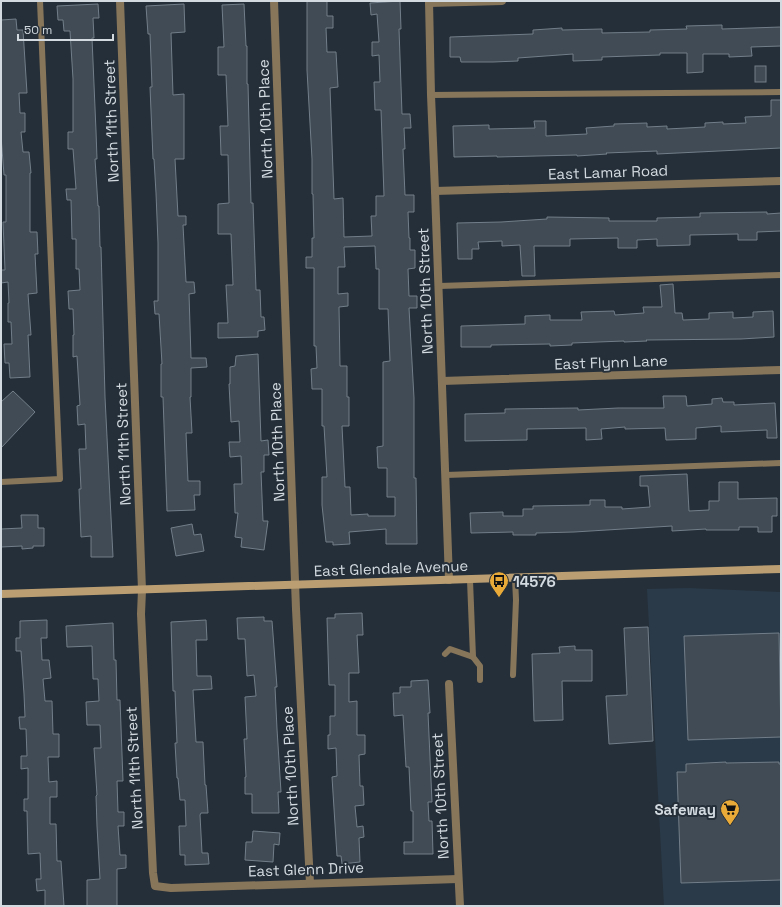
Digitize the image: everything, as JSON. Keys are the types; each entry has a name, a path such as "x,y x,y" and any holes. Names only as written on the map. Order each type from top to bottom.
{"main road":[{"name":"East Glendale Avenue","path":"1,594 781,569"}],"street":[{"name":"North 11th Street","path":"120,1 142,590 141,621 153,873 155,886"},
{"name":"North 10th Place","path":"274,1 296,585 310,883"},
{"path":"429,2 502,1"},
{"name":"North 10th Street","path":"429,2 431,95 449,580"},
{"name":"East Lamar Road","path":"435,191 781,181"},
{"name":"East Flynn Lane","path":"442,380 781,370"},
{"name":"North 10th Street","path":"449,684 460,906"},
{"name":"East Glenn Drive","path":"155,886 171,888 458,879"}],"lane":[{"path":"1,482 60,479 40,1"},
{"path":"431,95 781,92"},
{"path":"439,286 781,275"},
{"path":"446,475 781,464"},
{"path":"513,675 516,600 515,578"},
{"path":"470,580 473,658"},
{"path":"445,654 450,649 473,658 480,666 480,680"}],"shaded area":[{"path":"689,588 781,592 781,906 664,906 647,589"}],"building":[{"path":"307,1 327,1 327,16 333,16 333,28 326,28 327,52 336,52 338,87 330,88 334,199 343,198 344,237 372,236 371,216 376,216 376,196 384,196 381,110 375,110 374,82 380,82 379,55 372,56 372,42 379,42 377,14 371,15 370,3 400,1 401,29 399,29 402,114 410,114 411,128 404,128 405,149 403,149 405,195 414,195 414,212 408,212 410,250 415,250 415,268 408,269 409,296 417,296 417,308 409,308 414,398 414,478 416,478 417,544 386,544 386,529 349,532 350,544 333,545 333,542 326,542 322,505 322,477 327,477 324,426 322,426 322,389 312,389 311,369 317,368 316,346 314,346 314,268 306,268 306,257 312,257 312,238 314,238 312,159 307,70","holes":["375,246 376,269 379,269 379,309 388,309 390,361 383,362 383,446 377,447 378,468 387,468 387,497 395,497 395,516 368,516 368,514 351,515 350,487 345,487 342,426 349,426 349,397 347,397 347,366 340,366 339,307 348,306 348,293 338,294 338,267 345,267 344,247"]},
{"path":"98,4 99,18 93,18 94,38 92,38 97,159 95,159 101,247 105,397 113,557 91,557 91,536 81,537 79,449 86,449 85,424 78,425 77,406 80,405 77,356 73,357 73,309 69,309 68,291 80,290 79,269 76,269 76,239 72,239 71,200 67,200 66,189 76,189 73,149 68,149 68,132 73,132 73,79 70,31 64,31 63,20 58,20 57,6"},
{"path":"184,4 185,32 171,33 173,95 184,94 184,159 175,159 178,216 186,216 186,225 183,225 186,282 194,282 195,293 189,294 191,358 206,358 207,367 191,368 190,397 192,433 186,433 188,481 200,481 200,495 194,495 195,510 167,511 163,397 161,397 162,364 159,314 155,314 154,301 158,301 158,243 150,87 152,87 150,34 148,34 146,6"},
{"path":"244,4 247,46 251,203 253,203 256,290 260,290 261,317 264,317 265,330 258,331 258,337 218,338 218,323 228,323 226,285 233,285 231,234 218,234 218,204 229,203 228,155 221,155 220,126 228,126 226,75 218,75 218,47 224,47 222,5"},
{"path":"16,19 17,30 23,30 27,93 19,93 20,113 25,113 25,132 21,132 23,152 29,152 31,173 30,232 37,232 38,254 35,254 37,293 28,294 31,335 28,335 30,377 10,378 9,363 5,363 4,344 12,344 11,322 8,322 8,282 1,283 1,270 5,270 3,222 6,222 6,175 4,175 1,136 1,20"},
{"path":"722,25 722,29 781,27 781,46 751,47 752,56 729,57 729,54 703,54 703,72 687,73 687,53 660,53 660,55 602,57 602,60 573,61 573,54 518,58 518,61 493,62 461,62 460,57 450,57 450,37 533,34 533,30 562,28 562,30 602,29 602,33 650,32 650,30 687,29 686,26"},
{"path":"755,66 766,66 766,82 755,82"},
{"path":"771,100 781,100 781,148 657,154 657,151 577,156 454,157 453,126 489,125 489,129 535,128 534,121 546,121 546,136 587,134 586,128 614,126 614,124 647,123 647,127 667,126 667,129 705,127 705,123 746,123 745,117 771,116"},
{"path":"767,212 767,214 781,213 781,231 757,232 757,240 738,240 738,234 690,235 690,245 657,246 657,239 637,240 637,248 618,248 618,238 570,239 570,246 534,246 535,276 522,276 520,245 502,246 502,241 478,242 479,249 472,249 472,259 458,259 457,223 547,219 547,217 609,218 609,221 657,221 657,218 700,217 700,213"},
{"path":"673,284 675,313 682,313 683,320 709,319 709,313 733,312 733,318 753,317 753,312 773,311 774,337 741,339 646,340 647,341 572,343 572,345 550,346 550,344 461,347 461,326 525,324 525,316 550,315 550,320 582,320 581,312 614,311 615,315 644,313 643,307 662,307 660,285"},
{"path":"258,354 261,441 268,440 269,455 264,455 264,472 261,472 263,521 268,521 264,550 241,547 242,538 235,537 238,513 235,513 234,484 242,484 241,456 230,457 229,442 240,442 239,421 231,422 229,384 230,367 235,366 236,356"},
{"path":"13,391 35,412 1,448 1,402"},
{"path":"663,396 686,396 687,406 712,404 712,399 722,398 723,402 734,402 734,405 775,403 777,438 767,438 767,430 721,432 721,426 696,428 696,439 666,440 665,428 625,429 625,427 601,429 602,439 586,440 586,428 527,429 527,440 465,441 465,414 505,413 505,409 578,408 578,410 664,408"},
{"path":"687,474 689,511 709,510 709,501 719,501 719,482 738,482 738,499 777,498 777,516 772,516 772,532 758,532 758,527 739,527 739,530 706,529 672,531 672,526 536,533 536,535 513,535 513,532 471,533 470,513 503,512 503,516 523,516 523,509 533,509 533,506 590,505 590,500 605,500 605,507 622,507 622,509 650,507 648,486 640,486 640,476"},
{"path":"21,515 38,515 38,528 44,528 44,546 33,546 33,548 22,549 22,546 1,547 1,529 22,528"},
{"path":"192,524 194,535 201,534 204,551 176,556 171,528"},
{"path":"362,613 363,635 357,635 359,673 349,673 349,702 357,701 357,735 365,735 365,754 359,755 360,786 363,786 364,805 355,806 357,827 363,826 364,837 359,838 360,862 342,864 341,856 337,856 332,777 337,776 336,748 328,749 330,716 335,716 335,685 329,685 327,618 335,618 335,614"},
{"path":"264,617 264,621 272,621 277,687 275,687 281,792 278,792 279,813 252,813 252,794 245,794 246,777 244,739 247,739 245,697 256,696 254,675 247,676 245,639 238,639 237,618"},
{"path":"47,620 47,638 41,638 42,660 49,660 51,678 43,679 45,701 52,701 53,734 59,734 59,757 48,757 49,782 57,781 57,797 50,797 50,824 56,824 57,861 61,861 64,906 45,906 45,890 37,891 36,879 41,879 40,853 28,854 27,811 24,811 24,799 28,799 28,768 21,769 21,756 27,756 26,729 20,729 19,717 25,717 24,694 21,651 16,651 16,638 20,638 20,621"},
{"path":"206,620 207,640 196,640 197,676 211,676 212,689 193,690 196,742 203,742 208,813 201,813 200,815 202,853 208,853 209,864 185,865 185,855 180,855 179,826 186,826 185,800 180,800 177,778 175,691 173,691 171,622"},
{"path":"113,623 117,700 120,700 123,781 117,781 118,812 124,812 124,826 118,826 120,855 126,855 126,868 117,869 117,906 87,906 87,880 100,879 94,748 101,748 100,725 87,725 86,702 99,701 98,679 93,679 92,646 67,647 66,626"},
{"path":"648,627 653,741 609,744 606,696 627,695 624,628"},
{"path":"779,633 781,737 688,740 684,636"},
{"path":"575,646 575,650 592,650 592,681 562,681 563,720 534,721 532,654 560,653 559,647"},
{"path":"428,680 432,802 428,802 429,821 432,821 433,854 404,854 404,842 413,842 413,811 411,811 409,767 406,767 403,715 394,716 393,693 400,693 400,687 411,687 411,681"},
{"name":"Safeway","path":"779,762 779,764 781,764 781,880 681,883 677,772 686,772 686,764"},
{"path":"253,831 280,833 279,845 274,844 273,862 245,860 246,842 252,842"}],"place":[{"name":"14576","path":"499,598"},
{"name":"Safeway","path":"730,826"}]}
